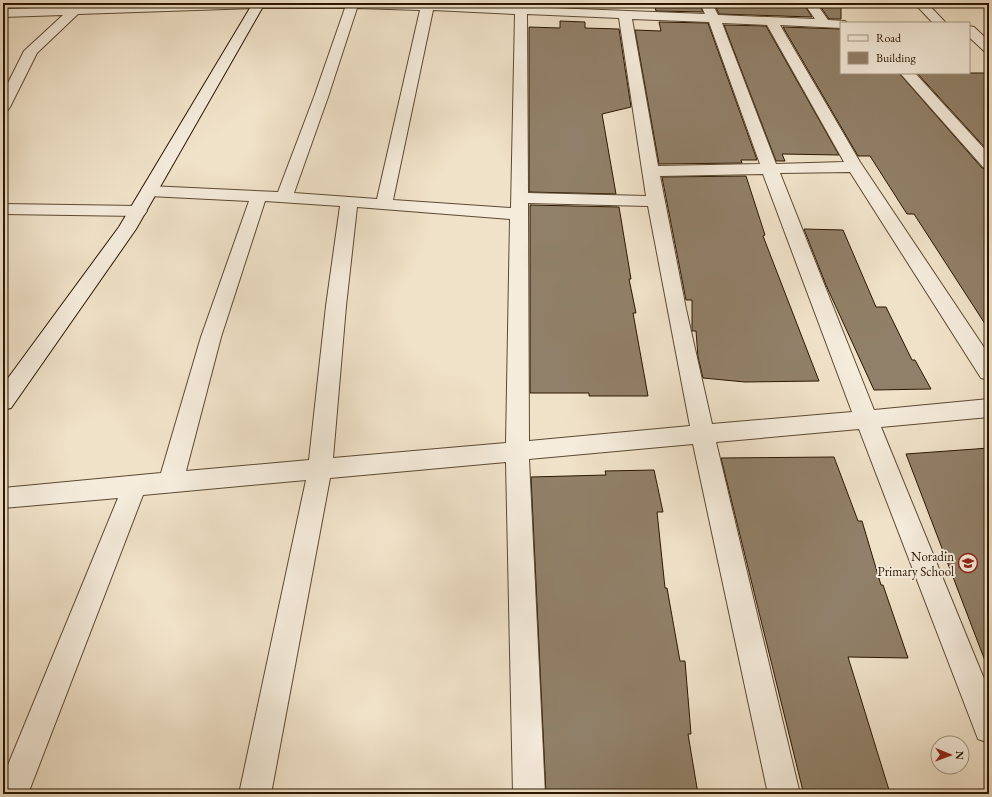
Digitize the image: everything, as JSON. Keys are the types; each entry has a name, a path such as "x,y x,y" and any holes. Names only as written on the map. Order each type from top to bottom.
{"street":[{"path":"3,13 74,7 258,3 352,5 378,4 427,7 520,7 613,11 714,19 840,24"},
{"path":"3,402 127,229 258,3"},
{"path":"706,3 714,19 769,170 866,419 989,728"},
{"path":"810,3 825,24"},
{"path":"920,3 939,22"},
{"path":"284,197 321,98 352,5"},
{"path":"3,107 31,51 74,7"},
{"path":"384,204 427,7"},
{"path":"520,7 520,206 517,451 529,794"},
{"path":"613,11 637,102 702,434 784,794"},
{"path":"772,22 855,167 989,372"},
{"path":"970,26 982,26"},
{"path":"970,31 989,48"},
{"path":"908,74 989,164"},
{"path":"650,171 769,170 855,167"},
{"path":"149,191 258,195 384,204 520,206 656,201"},
{"path":"171,482 211,337 258,195"},
{"path":"255,794 320,469 336,306 349,201"},
{"path":"3,209 138,211"},
{"path":"3,498 989,408"},
{"path":"12,794 135,486"}],"building":[{"path":"654,3 699,3 703,12 656,11"},
{"path":"714,3 803,3 812,17 719,14"},
{"path":"818,3 841,3 841,19 829,19"},
{"path":"560,21 585,22 585,28 619,29 631,107 602,114 616,194 529,192 529,27 560,28"},
{"path":"659,22 708,23 757,160 741,160 742,163 659,164 635,30 661,31"},
{"path":"724,25 766,26 839,155 782,154 785,161 776,161"},
{"path":"783,27 840,29 840,74 900,74 982,168 989,170 989,330 914,214 907,214 870,156 858,156"},
{"path":"989,73 989,152 918,74"},
{"path":"746,176 765,235 763,236 819,381 745,382 703,378 698,357 696,331 692,331 692,300 686,300 662,177"},
{"path":"530,205 619,207 631,279 629,279 636,313 633,313 648,396 589,396 589,393 530,393"},
{"path":"804,229 843,230 876,307 886,307 912,360 915,360 931,389 874,390 826,285"},
{"name":"Noradin Primary School","path":"989,448 989,666 987,666 906,454"},
{"path":"834,457 858,521 862,521 881,585 883,585 908,658 848,657 889,790 803,791 721,458"},
{"path":"654,470 663,512 657,512 665,588 667,588 680,661 685,661 691,734 688,734 698,794 546,794 531,477 606,475 605,471"}],"place":[{"name":"Noradin Primary School","path":"968,563"}]}
